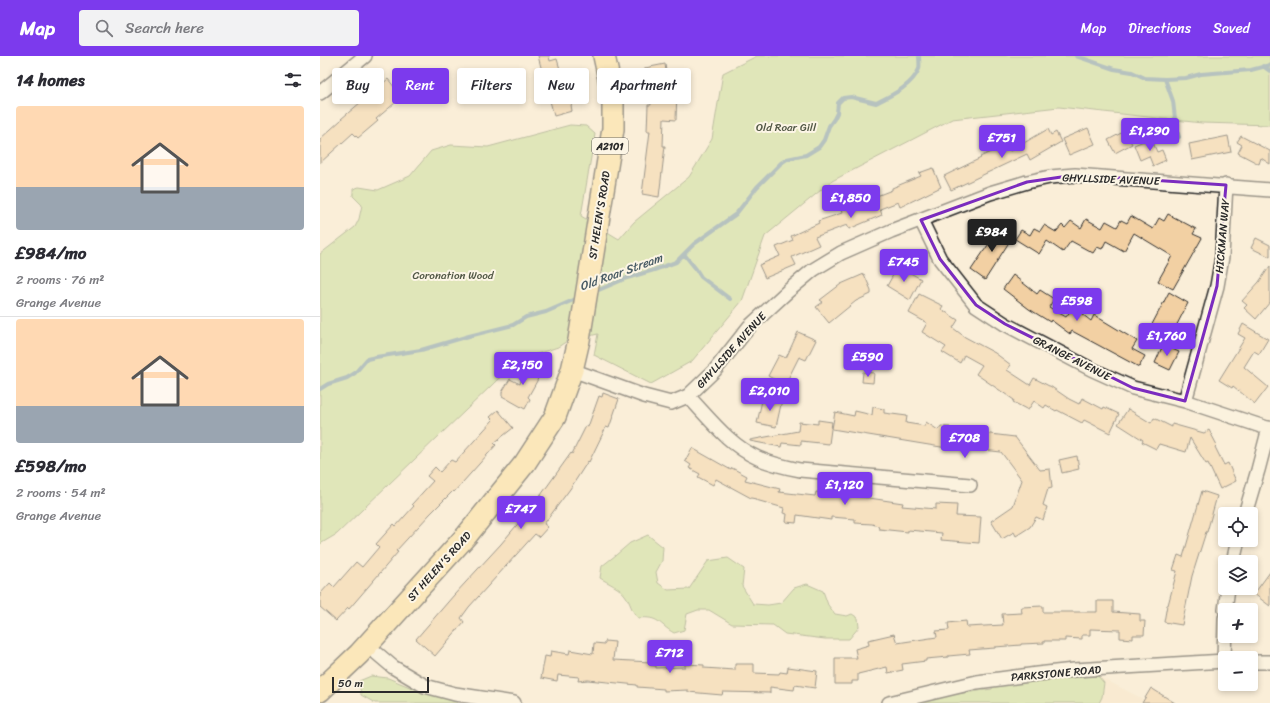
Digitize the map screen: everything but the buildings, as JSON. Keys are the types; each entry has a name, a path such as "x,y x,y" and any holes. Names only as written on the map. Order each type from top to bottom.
{"main road":[{"name":"ST HELEN'S ROAD","path":"320,691 367,645 468,535 525,463 555,417 572,370 579,340 613,130 613,97 604,56"}],"street":[{"path":"320,93 364,56"},
{"name":"GHYLLSIDE AVENUE","path":"688,396 715,370 749,327 788,291 814,270 841,253 990,192 1050,177 1074,175 1226,185 1270,190"},
{"name":"HICKMAN WAY","path":"1185,401 1217,286 1222,258 1226,185"},
{"name":"GRANGE AVENUE","path":"921,220 940,259 976,304 1005,324 1091,369 1133,388 1185,401 1269,429"},
{"path":"572,370 644,396 671,403 688,396 738,446 756,458 776,466 800,470 922,482 970,485"},
{"path":"1247,507 1269,429"},
{"path":"367,645 393,667 425,686 455,694 509,703"},
{"name":"PARKSTONE ROAD","path":"889,703 977,682 1037,674 1074,670 1218,661"},
{"path":"1258,662 1270,662"}],"highlighted area":[{"path":"1075,175 1226,185 1217,286 1185,401 1133,388 1005,324 976,305 940,259 921,220 1027,182"}],"shaded area":[{"path":"1098,676 1151,703 935,703"}],"green space":[{"path":"757,56 1270,56 1270,125 1202,123 1059,107 952,119 832,181 765,236 742,301 692,361 651,384 594,355 598,334 567,341 558,347 518,360 337,534 320,544 320,254 355,227 359,219 362,205 353,196 353,189 359,187 378,190 410,176 431,151 451,145 488,147 570,125 586,126 595,134 581,216 619,239 634,222 689,177 712,139 723,73"},
{"path":"648,535 663,547 662,561 656,572 658,583 668,590 689,589 708,561 728,558 744,569 742,586 753,604 768,605 781,603 794,588 807,584 823,591 828,605 835,614 847,616 852,614 858,618 859,627 849,639 825,639 785,634 773,625 732,624 709,610 698,610 687,614 684,630 674,633 655,619 638,618 623,592 600,578 602,566 630,543"},
{"path":"371,676 388,678 417,690 453,699 457,703 375,703 361,695 359,681"},
{"path":"1098,676 1104,683 1102,697 1099,703 918,703 956,694 992,689 993,686 1011,682"}],"waterway":[{"name":"Old Roar Stream","path":"594,292 627,278 676,262 694,244 736,214 757,187 781,163 787,159 806,155 819,147 837,113 838,103 843,98 851,97 876,103 888,97 907,85 916,75 919,69 919,56"},
{"name":"Old Roar Stream","path":"1076,56 1114,69 1132,72 1145,78 1165,79 1186,78 1201,74 1251,70 1270,65"},
{"name":"Old Roar Stream","path":"1263,66 1270,71"},
{"path":"1165,79 1173,101 1176,127 1179,137"},
{"path":"684,254 701,277 730,299"},
{"name":"Old Roar Stream","path":"320,389 328,384 347,378 355,373 367,359 421,350 513,325 526,317 546,312 578,298"}],"park label":[{"name":"Old Roar Gill","path":"786,127"},
{"name":"Coronation Wood","path":"453,275"}]}
